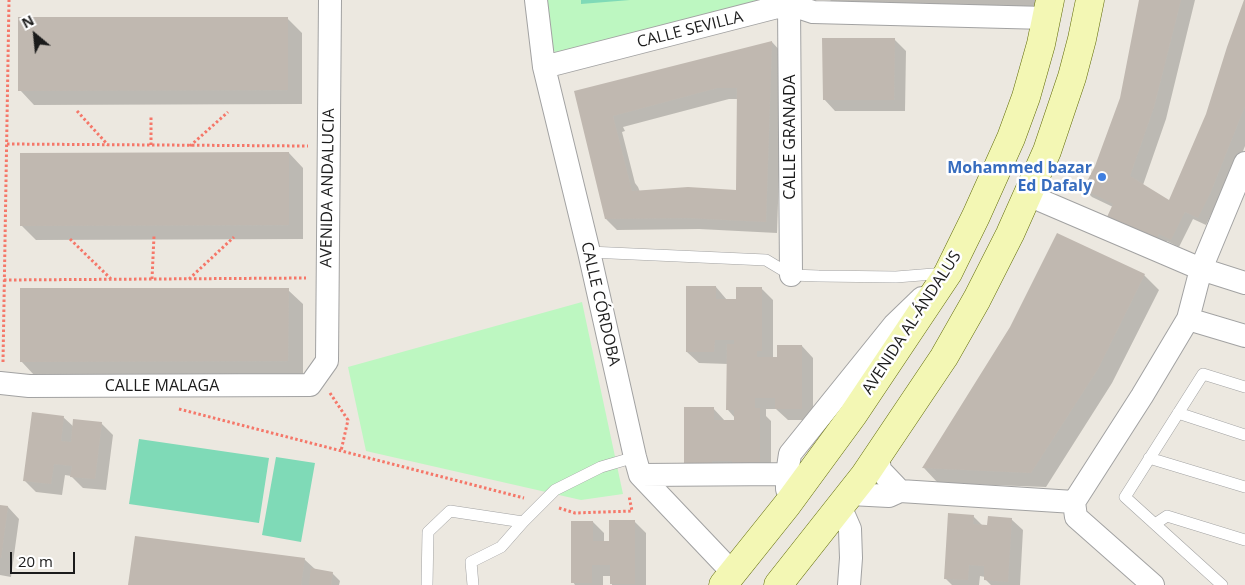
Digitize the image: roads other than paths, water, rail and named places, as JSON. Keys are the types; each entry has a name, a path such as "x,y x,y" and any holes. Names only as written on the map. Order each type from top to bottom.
{"street":[{"name":"AVENIDA ANDALUCIA","path":"318,374 327,361 330,0"},
{"name":"CALLE CÓRDOBA","path":"536,0 544,67 589,252 632,465"},
{"path":"787,582 878,456 944,357 977,298 1028,195 1047,151 1072,77 1090,0"},
{"name":"CALLE SEVILLA","path":"544,67 790,2"},
{"path":"790,2 813,12 1048,9"},
{"name":"CALLE GRANADA","path":"790,2 791,275"},
{"name":"AVENIDA AL-ÁNDALUS","path":"728,579 787,505 853,415 948,272 976,216 1011,138 1026,97 1048,9"},
{"path":"1153,585 1076,517 1074,502 1142,396 1188,319 1200,269 1245,163"},
{"path":"1028,195 1200,269 1245,283"},
{"path":"787,505 787,474 790,454 894,325 948,272"},
{"path":"1188,319 1245,336"},
{"name":"CALLE MALAGA","path":"1,383 29,386 310,385 318,374"},
{"path":"878,456 880,470 900,491"},
{"path":"632,465 787,474"},
{"path":"632,465 728,579"},
{"path":"845,500 889,496 900,491 1074,502"},
{"path":"845,500 850,529 851,558 849,585"}],"lane":[{"path":"589,252 766,260 791,275 896,277 948,272"},
{"path":"1222,585 1125,497 1203,374 1245,387"},
{"path":"1178,413 1245,435"},
{"path":"1149,458 1245,487"},
{"path":"473,585 471,562 500,547 555,490 601,467 632,465"},
{"path":"427,585 428,532 450,511 523,522"},
{"path":"1155,524 1167,516 1245,540"}],"place":[{"name":"Mohammed bazar Ed Dafaly","path":"1102,177"}]}
